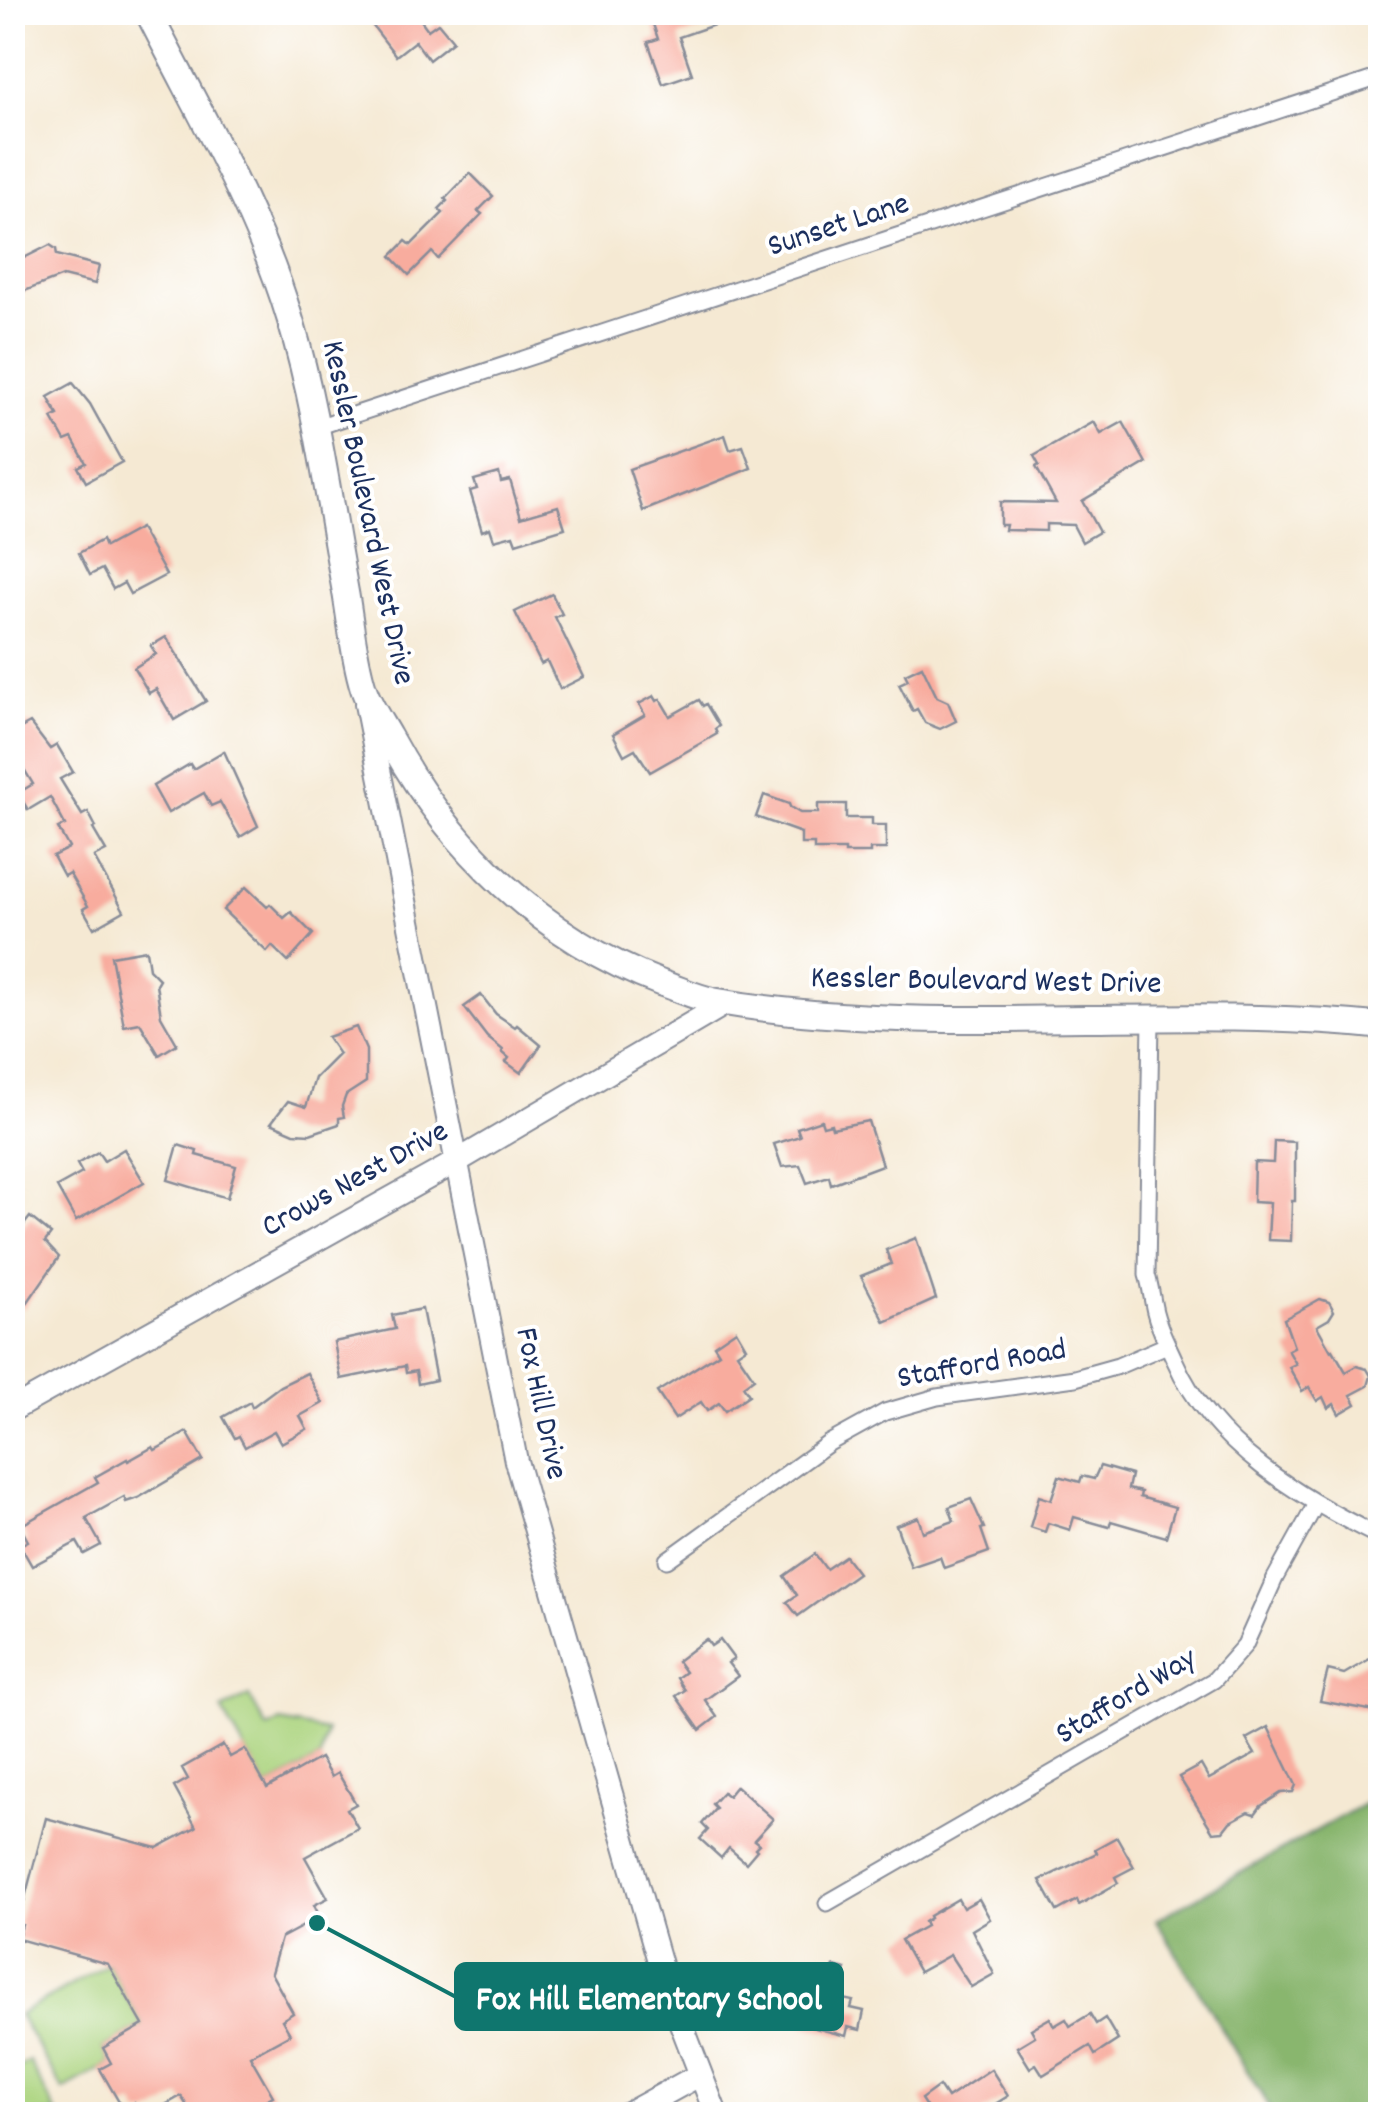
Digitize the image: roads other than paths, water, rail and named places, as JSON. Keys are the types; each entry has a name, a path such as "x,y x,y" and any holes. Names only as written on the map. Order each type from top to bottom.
{"main road":[{"name":"Kessler Boulevard West Drive","path":"148,12 230,166 265,245 290,319 364,690 419,789 461,844 544,919 626,968 698,996 791,1012 858,1017 1290,1019 1380,1026"}],"street":[{"name":"Sunset Lane","path":"314,428 1380,76"},
{"name":"Fox Hill Drive","path":"364,690 516,1462 665,1982 716,2114"},
{"name":"Crows Nest Drive","path":"12,1410 456,1162 728,1002"},
{"path":"1151,1019 1146,1274 1167,1344 1194,1393 1242,1450 1277,1480 1380,1537"},
{"name":"Stafford Road","path":"667,1560 836,1438 885,1412 937,1396 1075,1378 1167,1344"},
{"name":"Stafford Way","path":"827,1903 1214,1680 1249,1637 1274,1578 1316,1504"},
{"path":"628,2114 699,2075"}],"place":[{"name":"Fox Hill Elementary School","path":"317,1923"}]}
